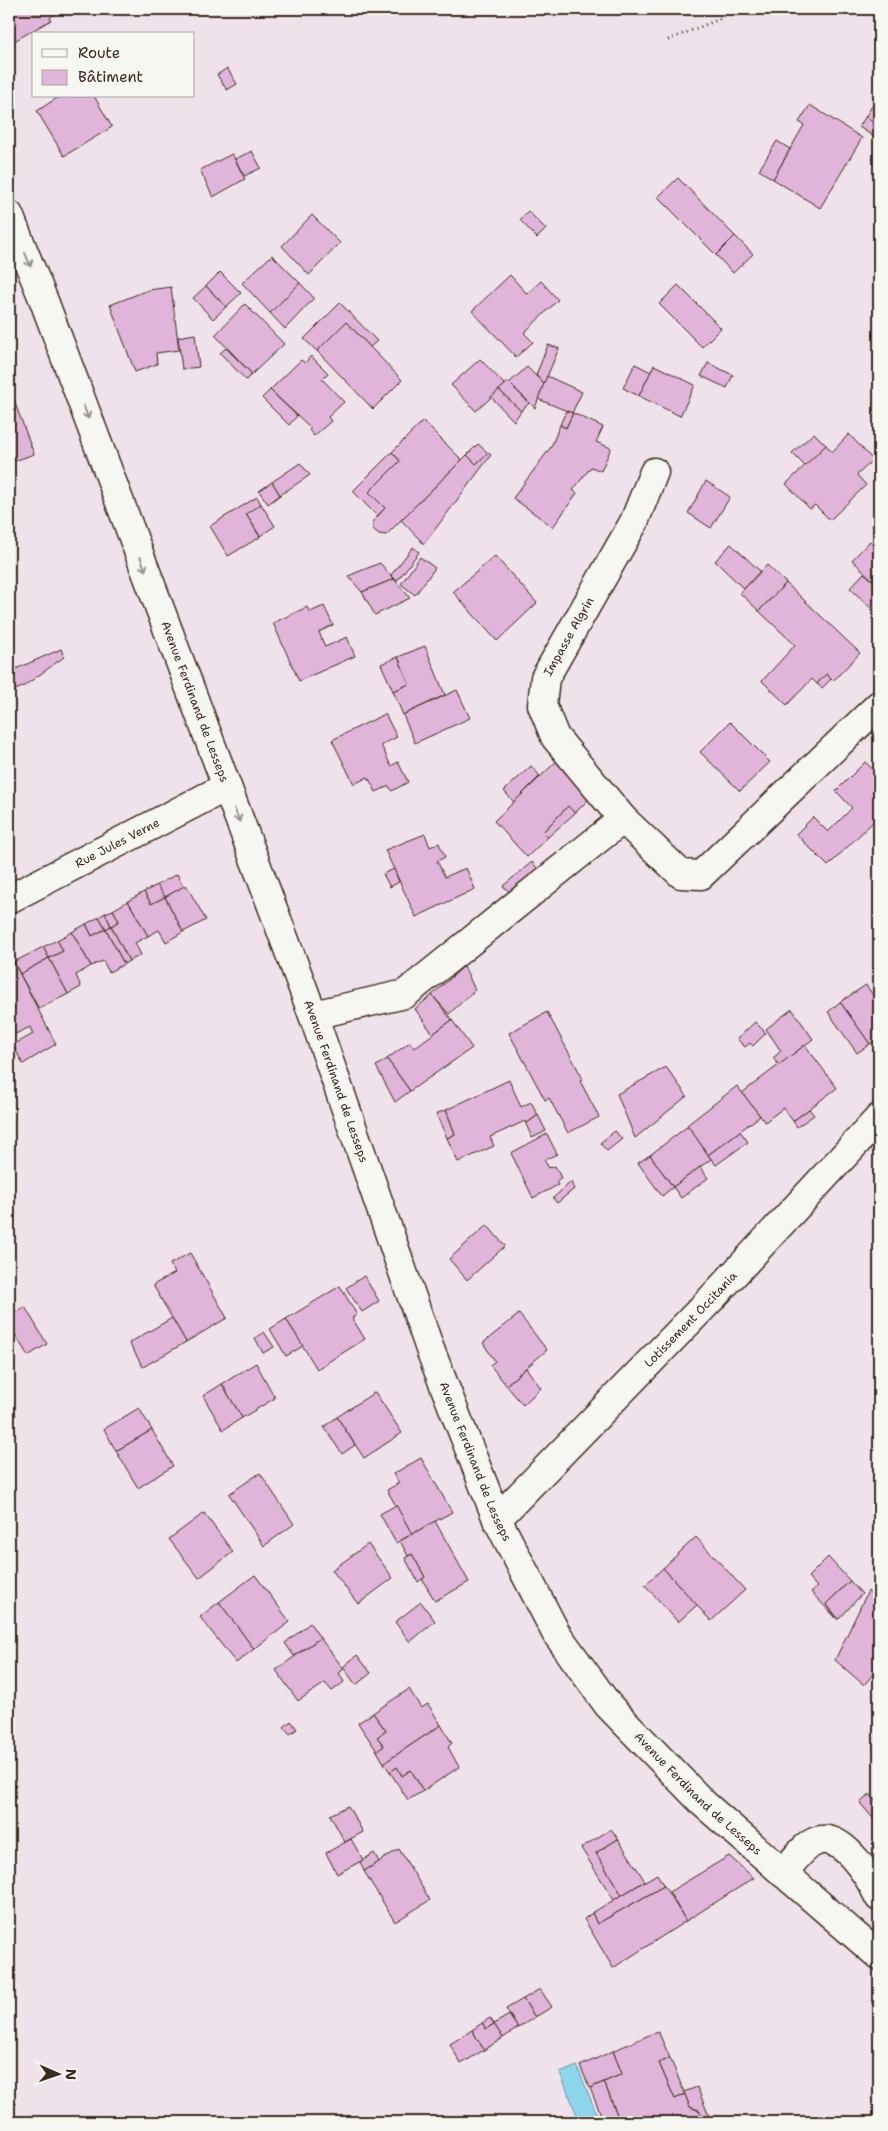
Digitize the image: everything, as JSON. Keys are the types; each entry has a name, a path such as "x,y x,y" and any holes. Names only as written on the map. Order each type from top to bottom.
{"street":[{"name":"Avenue Ferdinand de Lesseps","path":"9,215 61,346 313,1015 431,1352 497,1519 556,1633 608,1705 704,1804 879,1956"},
{"name":"Impasse Algrin","path":"654,472 634,522 544,678 542,705 555,737 623,819 681,874 701,875 879,705"},
{"name":"Rue Jules Verne","path":"9,899 226,787"},
{"path":"313,1015 404,994 623,819"},
{"name":"Lotissement Occitania","path":"497,1519 711,1299 879,1118"},
{"path":"783,1873 802,1851 817,1841 835,1842 858,1862 879,1897"}],"path":[{"path":"668,40 722,18 730,9"}],"water":[{"path":"577,2066 600,2122 580,2122 560,2073"}],"building":[{"path":"9,9 60,9 50,18 51,20 9,44"},
{"path":"227,68 237,84 227,90 217,75"},
{"path":"57,98 95,98 112,127 64,156 37,111"},
{"path":"810,105 862,138 820,208 773,179 804,125 799,122"},
{"path":"872,106 879,111 879,129 866,116"},
{"path":"866,116 879,129 879,140 859,127"},
{"path":"777,141 790,149 773,179 759,170"},
{"path":"252,151 261,168 244,176 235,159"},
{"path":"232,154 245,179 213,197 200,170"},
{"path":"678,178 735,236 716,255 658,197"},
{"path":"528,211 546,229 537,238 520,220"},
{"path":"312,215 340,243 309,275 282,246"},
{"path":"735,236 753,254 733,273 716,255"},
{"path":"272,255 300,283 270,313 242,283"},
{"path":"220,272 241,293 226,307 206,286"},
{"path":"510,275 527,294 541,281 558,300 524,333 533,342 516,357 472,311"},
{"path":"300,283 314,298 285,329 270,313"},
{"path":"678,285 721,328 702,347 659,304"},
{"path":"206,286 226,307 213,319 193,298"},
{"path":"171,287 179,350 156,353 157,364 135,372 110,305 148,290"},
{"path":"340,303 377,341 370,347 346,322 317,351 304,339"},
{"path":"245,304 284,344 252,374 215,335"},
{"path":"346,322 402,380 373,409 317,351"},
{"path":"195,334 199,367 182,369 178,337"},
{"path":"548,345 559,348 544,384 536,375"},
{"path":"226,348 252,374 246,380 220,353"},
{"path":"311,356 328,373 322,379 344,402 328,417 331,421 314,436 309,430 311,428 270,390 301,360 305,363"},
{"path":"480,359 505,385 476,411 451,385"},
{"path":"708,363 733,375 727,388 701,376"},
{"path":"635,364 651,372 639,396 623,388"},
{"path":"654,365 695,385 680,416 639,396"},
{"path":"527,367 544,384 535,408 509,383"},
{"path":"547,376 582,392 572,413 538,399"},
{"path":"508,382 529,403 521,411 499,390"},
{"path":"9,387 34,454 9,463"},
{"path":"270,390 297,416 289,425 262,398"},
{"path":"499,390 521,411 514,421 491,397"},
{"path":"566,411 573,413 566,428 560,425"},
{"path":"573,413 603,427 596,442 611,448 601,471 591,467 573,490 577,493 553,527 513,498 551,447 560,425 566,428"},
{"path":"423,421 462,460 386,535 379,534 373,529 373,521 385,508 369,492 400,461 392,452"},
{"path":"814,433 826,445 805,466 792,453"},
{"path":"849,434 873,460 857,475 866,485 830,520 815,505 810,509 786,484 826,445 832,452"},
{"path":"478,444 488,453 476,464 467,455"},
{"path":"392,452 400,461 369,492 385,508 377,516 353,491"},
{"path":"488,453 491,455 424,544 401,520 467,455 476,464"},
{"path":"300,463 310,475 280,495 272,482"},
{"path":"706,481 730,497 711,528 688,513"},
{"path":"272,482 280,495 268,504 259,491"},
{"path":"257,497 261,504 246,514 260,537 228,556 210,526"},
{"path":"261,504 275,526 260,536 246,514"},
{"path":"870,541 879,551 879,586 852,560"},
{"path":"731,544 760,571 744,589 715,561"},
{"path":"413,547 419,552 397,581 391,575"},
{"path":"495,556 537,603 497,641 453,592"},
{"path":"420,557 435,568 415,595 401,584"},
{"path":"380,563 394,579 362,592 348,576"},
{"path":"767,565 786,583 759,611 740,593"},
{"path":"864,573 879,586 879,616 850,588"},
{"path":"394,579 410,598 375,615 362,592"},
{"path":"786,583 860,653 833,681 826,674 817,684 812,679 787,705 762,681 795,645 759,611"},
{"path":"324,606 333,625 319,632 325,647 347,637 355,656 299,681 273,623 307,607 310,612"},
{"path":"425,646 445,695 403,715 393,691 409,684 398,657"},
{"path":"61,649 64,657 24,686 9,693 9,672"},
{"path":"398,657 409,684 393,691 381,664"},
{"path":"826,674 831,679 822,688 817,684"},
{"path":"457,690 470,718 415,743 403,715"},
{"path":"385,714 397,737 381,745 391,766 398,762 408,782 392,791 389,786 376,792 368,777 354,784 332,740"},
{"path":"730,722 770,762 740,791 700,752"},
{"path":"561,757 594,794 575,813 568,806 543,832 548,837 527,857 494,821"},
{"path":"865,762 879,775 879,816 828,866 796,834 813,817 828,832 852,808 836,791"},
{"path":"531,766 540,776 514,802 504,791"},
{"path":"568,806 575,813 548,837 543,832"},
{"path":"425,834 430,847 439,843 445,857 437,861 445,877 466,868 475,889 416,917 385,850"},
{"path":"532,862 542,874 515,897 503,886"},
{"path":"394,869 399,882 390,887 383,874"},
{"path":"177,874 184,887 165,897 157,885"},
{"path":"157,885 165,897 151,904 144,892"},
{"path":"186,885 206,920 183,932 165,897"},
{"path":"144,892 151,904 165,897 183,932 166,942 159,930 148,936 128,901"},
{"path":"128,901 148,936 135,943 141,955 129,961 111,926 119,921 113,910"},
{"path":"113,910 119,921 111,926 105,913"},
{"path":"105,913 111,926 106,929 99,917"},
{"path":"99,917 106,929 92,936 86,924"},
{"path":"86,924 92,936 106,929 124,964 109,972 103,961 91,966 72,932"},
{"path":"111,926 129,961 124,964 106,929"},
{"path":"72,932 91,966 76,975 81,987 68,994 49,958 63,951 57,940"},
{"path":"57,940 63,951 49,958 43,947"},
{"path":"43,947 49,958 20,974 14,962"},
{"path":"11,957 56,1044 23,1064 13,1045 33,1034 30,1027 9,1037 9,958"},
{"path":"49,958 68,994 39,1009 20,974"},
{"path":"464,966 475,990 449,1014 432,995"},
{"path":"866,985 879,1004 879,1038 870,1044 840,1002"},
{"path":"432,995 452,1020 433,1034 415,1009"},
{"path":"840,1002 870,1044 857,1053 828,1012"},
{"path":"792,1009 813,1039 779,1065 773,1058 781,1051 766,1029"},
{"path":"547,1012 583,1079 580,1081 599,1117 568,1133 549,1098 545,1100 509,1033"},
{"path":"452,1020 472,1048 410,1091 387,1059 410,1042 414,1048"},
{"path":"755,1022 766,1033 753,1046 750,1043 745,1047 737,1039"},
{"path":"805,1045 837,1088 793,1121 783,1108 765,1122 742,1093"},
{"path":"387,1059 410,1091 395,1102 376,1066"},
{"path":"666,1067 687,1096 635,1138 617,1094"},
{"path":"509,1080 521,1107 531,1102 538,1115 526,1124 525,1121 490,1137 494,1146 458,1162 447,1138 455,1134 446,1110"},
{"path":"737,1086 760,1116 708,1155 687,1125"},
{"path":"809,1109 814,1115 797,1127 793,1121"},
{"path":"446,1110 455,1134 447,1138 436,1114"},
{"path":"538,1115 546,1131 532,1138 526,1124"},
{"path":"688,1126 711,1159 673,1187 650,1155"},
{"path":"615,1131 622,1139 607,1151 600,1143"},
{"path":"740,1131 748,1142 716,1165 708,1155"},
{"path":"547,1134 557,1154 544,1160 549,1168 555,1166 561,1178 556,1181 558,1185 533,1198 511,1153"},
{"path":"650,1155 673,1187 662,1196 638,1163"},
{"path":"700,1167 708,1178 681,1198 673,1187"},
{"path":"571,1182 574,1189 557,1203 553,1198"},
{"path":"487,1225 505,1246 467,1280 449,1259"},
{"path":"190,1253 227,1318 186,1342 153,1285 175,1273 170,1264"},
{"path":"364,1276 379,1301 362,1312 346,1288"},
{"path":"340,1286 357,1315 352,1318 365,1339 317,1369 286,1319"},
{"path":"25,1307 47,1344 28,1356 9,1324 9,1316"},
{"path":"519,1314 547,1350 506,1385 490,1365 495,1361 483,1343"},
{"path":"172,1318 186,1342 143,1367 129,1343"},
{"path":"286,1319 303,1346 286,1356 270,1329"},
{"path":"264,1332 274,1347 263,1353 255,1338"},
{"path":"256,1363 275,1398 242,1418 222,1384"},
{"path":"526,1368 541,1388 523,1405 506,1385"},
{"path":"222,1384 242,1418 223,1430 203,1396"},
{"path":"375,1392 402,1433 364,1458 337,1417"},
{"path":"139,1408 152,1430 116,1451 104,1429"},
{"path":"337,1417 355,1445 342,1454 324,1427"},
{"path":"152,1430 173,1466 138,1488 116,1451"},
{"path":"421,1458 452,1512 412,1534 387,1490 399,1483 393,1474"},
{"path":"260,1473 294,1524 264,1546 229,1494"},
{"path":"396,1505 412,1534 396,1543 380,1514"},
{"path":"204,1513 233,1552 199,1578 169,1539"},
{"path":"435,1521 469,1582 435,1601 422,1579 425,1577 412,1554 408,1556 400,1541"},
{"path":"696,1537 745,1590 711,1621 663,1568"},
{"path":"368,1544 393,1578 358,1604 332,1570"},
{"path":"412,1554 425,1577 418,1582 405,1558"},
{"path":"828,1557 850,1581 826,1604 838,1620 811,1592 817,1587 808,1577"},
{"path":"663,1568 697,1605 678,1622 645,1585"},
{"path":"255,1575 290,1622 254,1649 219,1602"},
{"path":"850,1581 862,1594 839,1619 826,1604"},
{"path":"868,1591 879,1601 879,1667 864,1685 835,1660"},
{"path":"219,1602 254,1649 236,1663 200,1617"},
{"path":"421,1602 435,1621 410,1642 395,1622"},
{"path":"310,1623 320,1638 294,1656 285,1643"},
{"path":"320,1638 344,1669 339,1673 344,1682 332,1691 325,1683 298,1701 276,1670"},
{"path":"357,1655 371,1673 356,1685 343,1667"},
{"path":"409,1689 421,1708 428,1704 441,1725 384,1763 377,1751 384,1746 377,1737 386,1731 373,1713"},
{"path":"373,1713 386,1731 377,1737 384,1746 377,1751 358,1723"},
{"path":"291,1721 297,1729 290,1734 284,1727"},
{"path":"441,1725 452,1743 448,1747 459,1767 423,1791 411,1770 402,1776 397,1767 390,1772 384,1763"},
{"path":"397,1767 402,1776 411,1770 423,1791 408,1800 390,1772"},
{"path":"870,1794 879,1805 878,1824 860,1803"},
{"path":"348,1806 363,1832 345,1842 330,1815"},
{"path":"611,1829 618,1839 596,1853 622,1895 614,1900 581,1848"},
{"path":"351,1839 363,1860 337,1874 326,1853"},
{"path":"618,1839 645,1881 622,1895 596,1853"},
{"path":"399,1849 430,1900 395,1922 364,1871"},
{"path":"374,1853 379,1862 364,1871 360,1862"},
{"path":"729,1856 754,1878 686,1921 669,1892"},
{"path":"657,1874 664,1886 597,1924 592,1913"},
{"path":"664,1886 686,1921 613,1968 584,1919 592,1913 597,1924"},
{"path":"540,1989 552,2007 535,2017 523,1999"},
{"path":"523,1999 535,2017 518,2028 506,2009"},
{"path":"509,2015 518,2028 503,2038 494,2024"},
{"path":"490,2018 494,2024 486,2029 482,2023"},
{"path":"482,2023 486,2029 494,2024 503,2038 484,2050 472,2030"},
{"path":"472,2030 484,2050 461,2064 450,2044"},
{"path":"658,2031 670,2058 659,2063 675,2099 685,2094 690,2107 702,2112 703,2122 620,2122 604,2082 622,2074 613,2051"},
{"path":"613,2051 622,2074 590,2088 580,2066"},
{"path":"670,2058 685,2094 675,2099 659,2063"},
{"path":"604,2082 620,2122 604,2122 590,2088"},
{"path":"697,2087 709,2116 704,2117 699,2110 690,2107 684,2092"}]}
